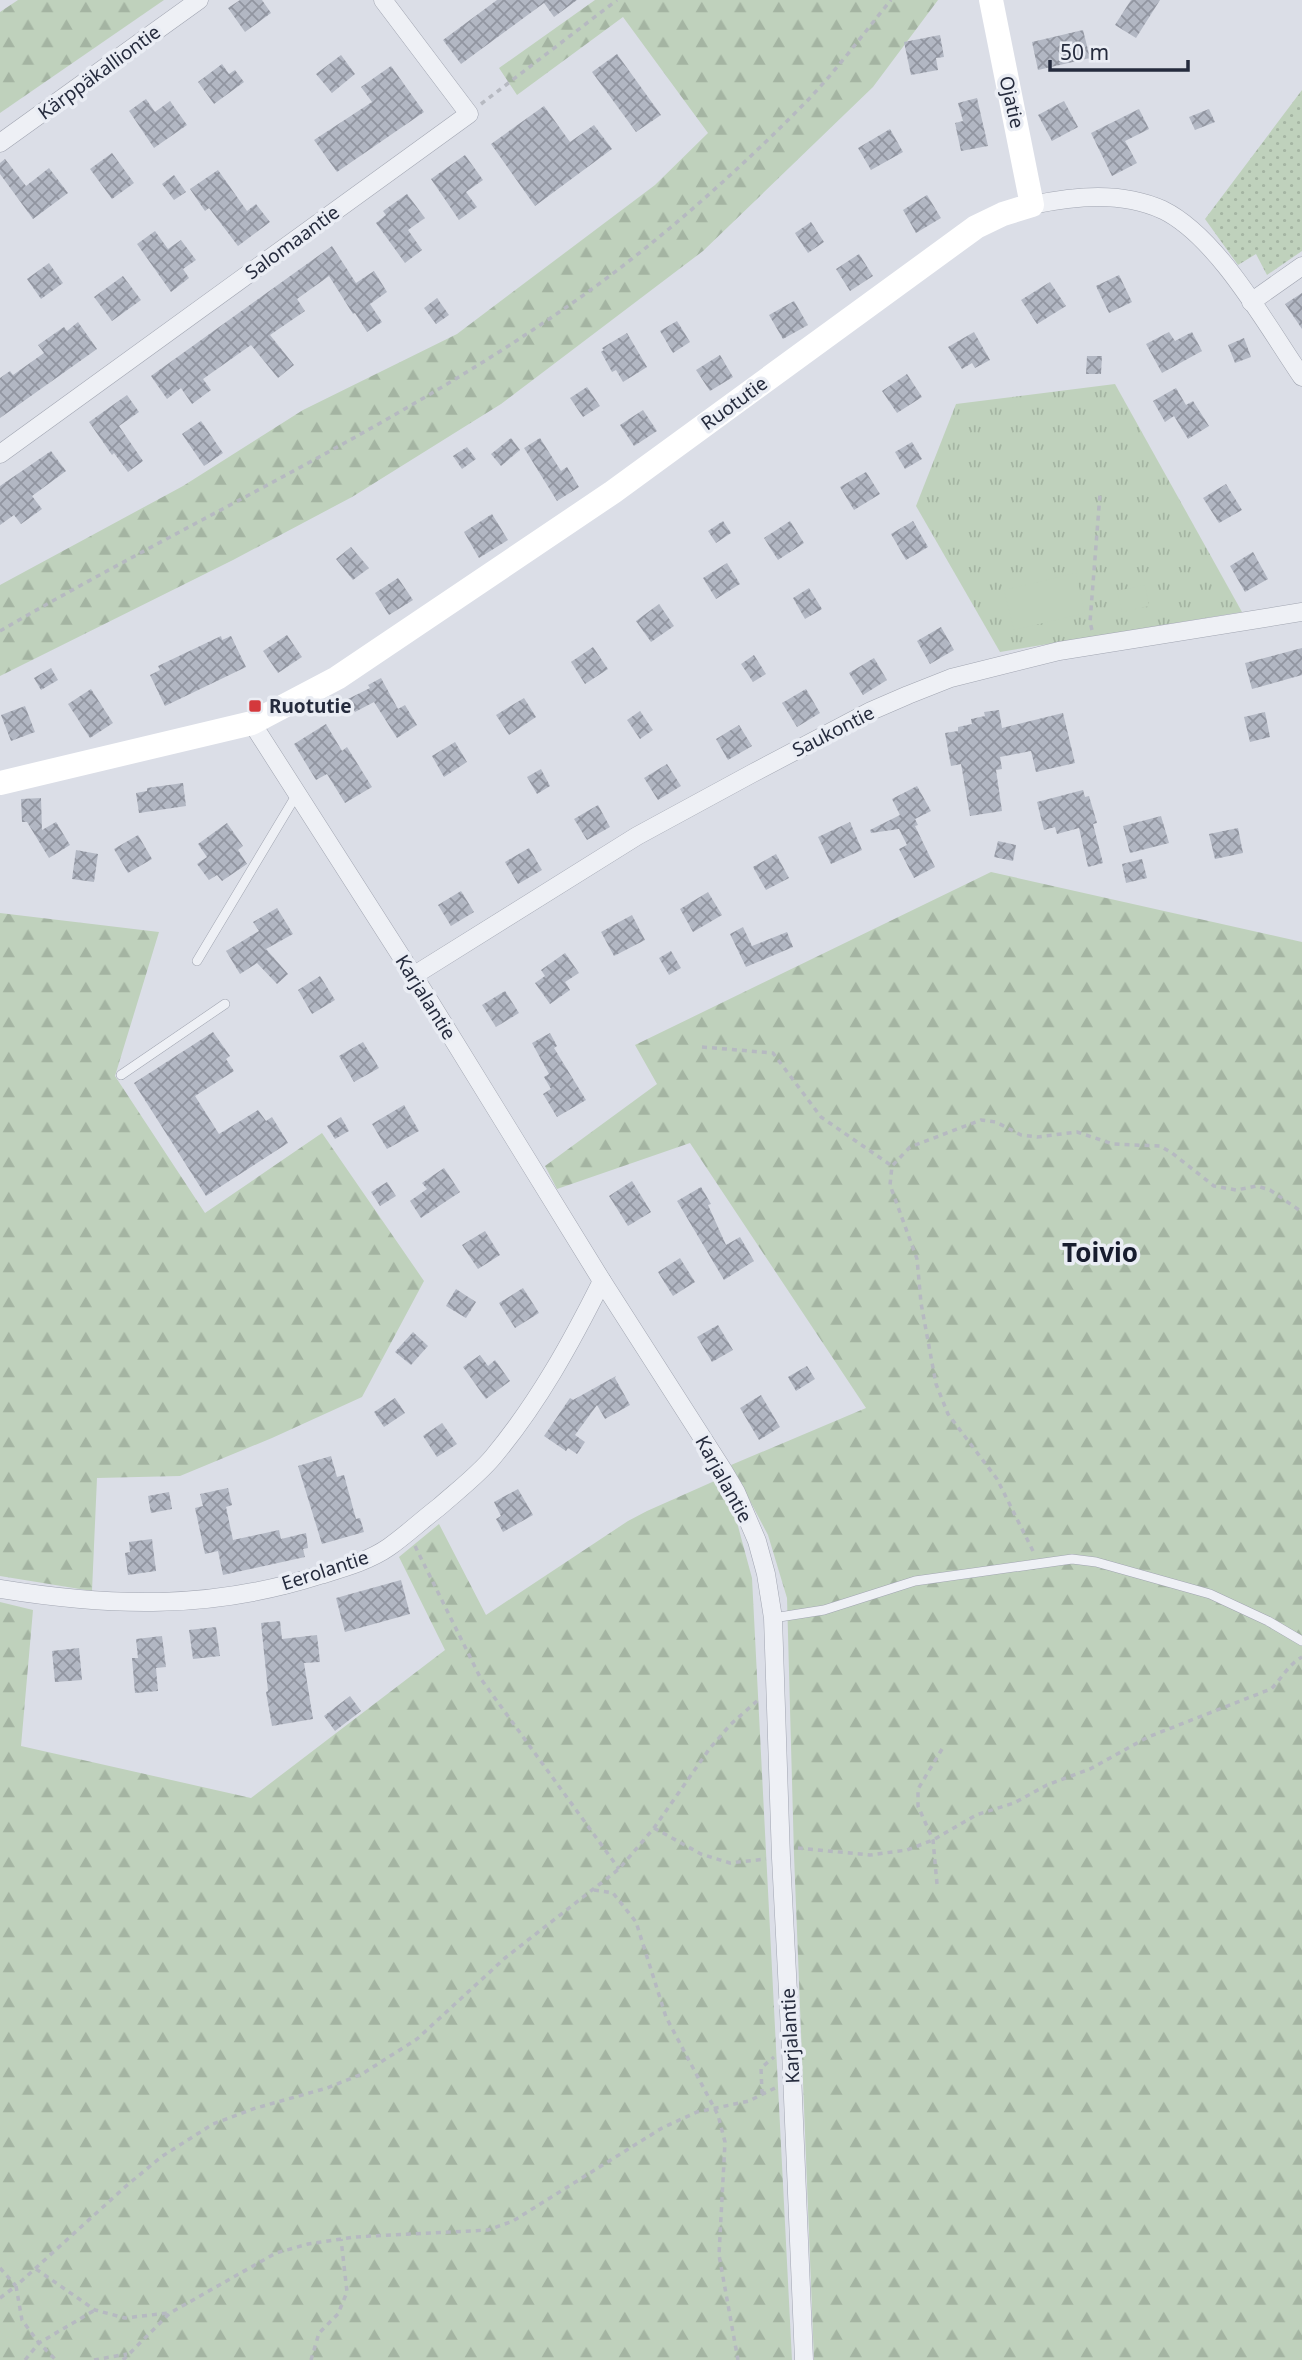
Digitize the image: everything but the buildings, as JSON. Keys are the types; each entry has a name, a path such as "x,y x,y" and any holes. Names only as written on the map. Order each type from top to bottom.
{"street":[{"name":"Kärppäkalliontie","path":"0,143 199,0"},
{"path":"383,0 469,114"},
{"name":"Ojatie","path":"991,0 1032,205"},
{"name":"Salomaantie","path":"0,454 469,114"},
{"name":"Ruotutie","path":"0,783 252,723 337,678 613,492 976,227 1003,214 1070,197 1099,196 1164,211 1209,246 1302,377"},
{"path":"1251,302 1302,266"},
{"name":"Saukontie","path":"413,976 637,836 871,711 951,678 1059,651 1302,612"},
{"name":"Karjalantie","path":"252,723 736,1492 757,1541 773,1618 804,2360"},
{"name":"Eerolantie","path":"0,1589 67,1600 126,1603 234,1597 308,1579 351,1565 388,1548 457,1492 491,1459 528,1412 567,1350 602,1281"}],"lane":[{"path":"197,961 297,794"},
{"path":"121,1075 225,1004"},
{"path":"773,1618 824,1610 915,1581 1072,1559 1096,1562 1210,1594 1268,1621 1302,1641"}],"path":[{"path":"469,114 617,0"},
{"path":"0,631 387,418 485,360 586,293 673,224 807,101 891,0"},
{"path":"1094,646 1090,622 1100,494"},
{"path":"702,1047 773,1053 821,1117 892,1166"},
{"path":"1039,1564 997,1479 948,1414 936,1384 921,1303 917,1259 890,1185 892,1166 910,1147 981,1120 996,1122 1021,1135 1037,1137 1077,1132 1113,1144 1160,1146 1214,1186 1236,1189 1256,1186 1270,1190 1302,1212"},
{"path":"408,1531 481,1679 619,1869"},
{"path":"654,1828 701,1854 730,1863 781,1852 870,1855 907,1850 933,1840 976,1815 1014,1803 1047,1785 1090,1769 1148,1737 1271,1689 1292,1662 1302,1657"},
{"path":"0,2298 161,2157 213,2124 256,2108 327,2088 362,2074 397,2054 416,2039 505,1958 619,1869 654,1828 710,1748 731,1724 775,1685"},
{"path":"937,1884 933,1840 918,1806 918,1789 942,1749"},
{"path":"594,1890 614,1893 636,1922 666,2017 716,2108 725,2142 719,2255 738,2360"},
{"path":"762,2094 761,2068 770,2058 791,2050"},
{"path":"123,2360 170,2313 276,2253 341,2239 488,2230 513,2221 662,2128 697,2112 749,2101 792,2079"},
{"path":"311,2360 319,2333 338,2314 347,2292 341,2239"},
{"path":"0,2268 16,2286 22,2320 56,2360"},
{"path":"35,2268 95,2310 125,2318 170,2313"},
{"path":"25,2360 39,2343 95,2310"},
{"path":"94,2360 127,2354"}],"green space":[{"path":"18,0 164,0 0,113 0,12"},
{"path":"595,0 938,0 873,87 703,251 501,404 352,497 233,560 0,676 0,585 183,486 303,410 457,334 655,185 708,133 623,17 517,95 499,68"},
{"path":"1302,90 1302,251 1267,275 1256,254 1238,265 1205,219"},
{"path":"1115,384 1242,612 1000,652 916,506 956,404"},
{"path":"1076,573 1085,613 1014,630 1004,590"},
{"path":"1145,585 1149,606 1122,612 1117,591"},
{"path":"991,872 1302,942 1302,2360 814,2360 794,1855 787,1598 768,1535 731,1465 866,1408 690,1143 557,1189 545,1166 657,1084 635,1045"},
{"path":"0,913 159,932 115,1076 205,1213 322,1133 424,1281 362,1397 180,1476 97,1478 92,1591 0,1576"},
{"path":"719,1479 735,1515 752,1578 792,2360 0,2360 0,1602 33,1610 21,1746 251,1798 445,1650 399,1557 439,1524 486,1615 628,1521"}],"place":[{"name":"Ruotutie","path":"255,706"}],"district":[{"name":"Toivio","path":"1100,1253"}]}
